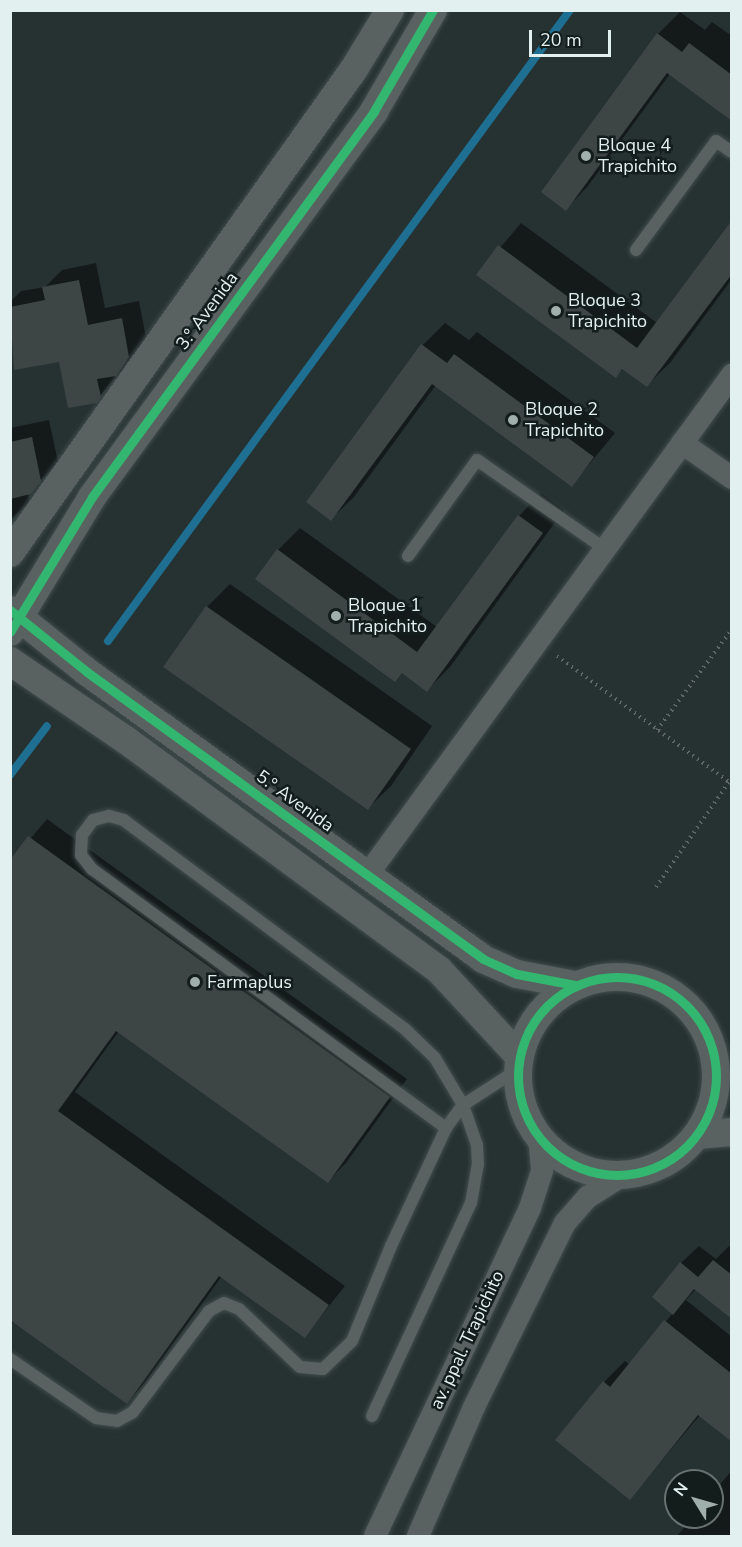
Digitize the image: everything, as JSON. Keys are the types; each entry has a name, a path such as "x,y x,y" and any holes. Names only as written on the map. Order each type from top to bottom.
{"street":[{"name":"3.° Avenida","path":"10,553 347,79 390,10"},
{"name":"3.° Avenida","path":"14,620 92,497 374,111 433,10"},
{"path":"368,873 732,375"},
{"path":"682,443 732,478"},
{"name":"5.° Avenida","path":"14,620 368,873 483,959 517,974 576,985"},
{"path":"10,661 145,753 438,970 518,1063"},
{"path":"625,976 664,988 691,1008 723,1061 716,1081 711,1110 697,1135 676,1156 659,1165 622,1176 594,1174 567,1163 538,1138 519,1097 518,1063 539,1013 576,985 600,977 625,976"},
{"path":"697,1135 732,1132"},
{"name":"av. ppal. Trapichito","path":"375,1536 530,1208 542,1170 538,1138"},
{"name":"av. ppal. Trapichito","path":"418,1536 474,1407 565,1223 588,1197 622,1176"}],"lane":[{"path":"636,250 716,141 732,152"},
{"path":"408,556 477,459 605,549"},
{"path":"372,1416 471,1203 478,1165 477,1145 463,1105 435,1058 405,1029 124,820 109,816 93,820 82,835 81,855 92,869 446,1128"},
{"path":"10,1359 96,1418 117,1421 133,1412 209,1311 224,1304 239,1309 300,1367 323,1369 344,1353 360,1325 391,1246 446,1128 463,1105 518,1063"}],"path":[{"path":"657,730 732,629"},
{"path":"537,641 730,783 656,887"}],"building":[{"name":"Bloque 4 Trapichito","path":"657,33 682,52 689,43 732,75 732,121 667,73 566,211 541,192"},
{"name":"Bloque 3 Trapichito","path":"732,220 732,274 647,387 622,369 616,378 476,275 498,245 637,348"},
{"path":"79,280 88,325 122,318 129,357 116,376 97,379 101,397 97,403 68,408 59,362 14,370 10,307 45,300 42,287"},
{"name":"Bloque 2 Trapichito","path":"421,344 447,363 454,354 594,457 572,487 432,384 331,521 306,502"},
{"path":"32,437 41,481 31,494 10,499 10,442"},
{"name":"Bloque 1 Trapichito","path":"518,515 543,533 427,692 402,673 395,682 255,579 277,549 417,652"},
{"path":"206,606 411,749 368,810 163,667"},
{"path":"28,836 390,1097 328,1183 116,1031 58,1111 329,1305 305,1338 219,1276 127,1404 10,1320 10,860"},
{"path":"713,1260 732,1275 732,1319 694,1289 673,1315 652,1297 680,1262 698,1277"},
{"path":"664,1320 732,1374 732,1442 698,1415 630,1500 555,1440 603,1381 610,1387"}],"waterway":[{"path":"108,641 570,10"},
{"path":"10,775 47,726"}],"cycle path":[{"path":"10,632 92,497 374,111 433,10"},
{"path":"10,610 87,672 483,959 517,974 575,985"},
{"path":"607,977 627,977 664,988 694,1013 709,1038 715,1057 716,1076 715,1095 705,1123 680,1153 664,1164 646,1171 627,1175 607,1175 570,1164 540,1139 529,1123 522,1105 518,1086 518,1066 529,1029 554,999 570,988 588,981 607,977"}],"place":[{"name":"Bloque 4 Trapichito","path":"586,156"},
{"name":"Bloque 3 Trapichito","path":"556,311"},
{"name":"Bloque 2 Trapichito","path":"513,420"},
{"name":"Bloque 1 Trapichito","path":"336,616"},
{"name":"Farmaplus","path":"195,982"}]}
